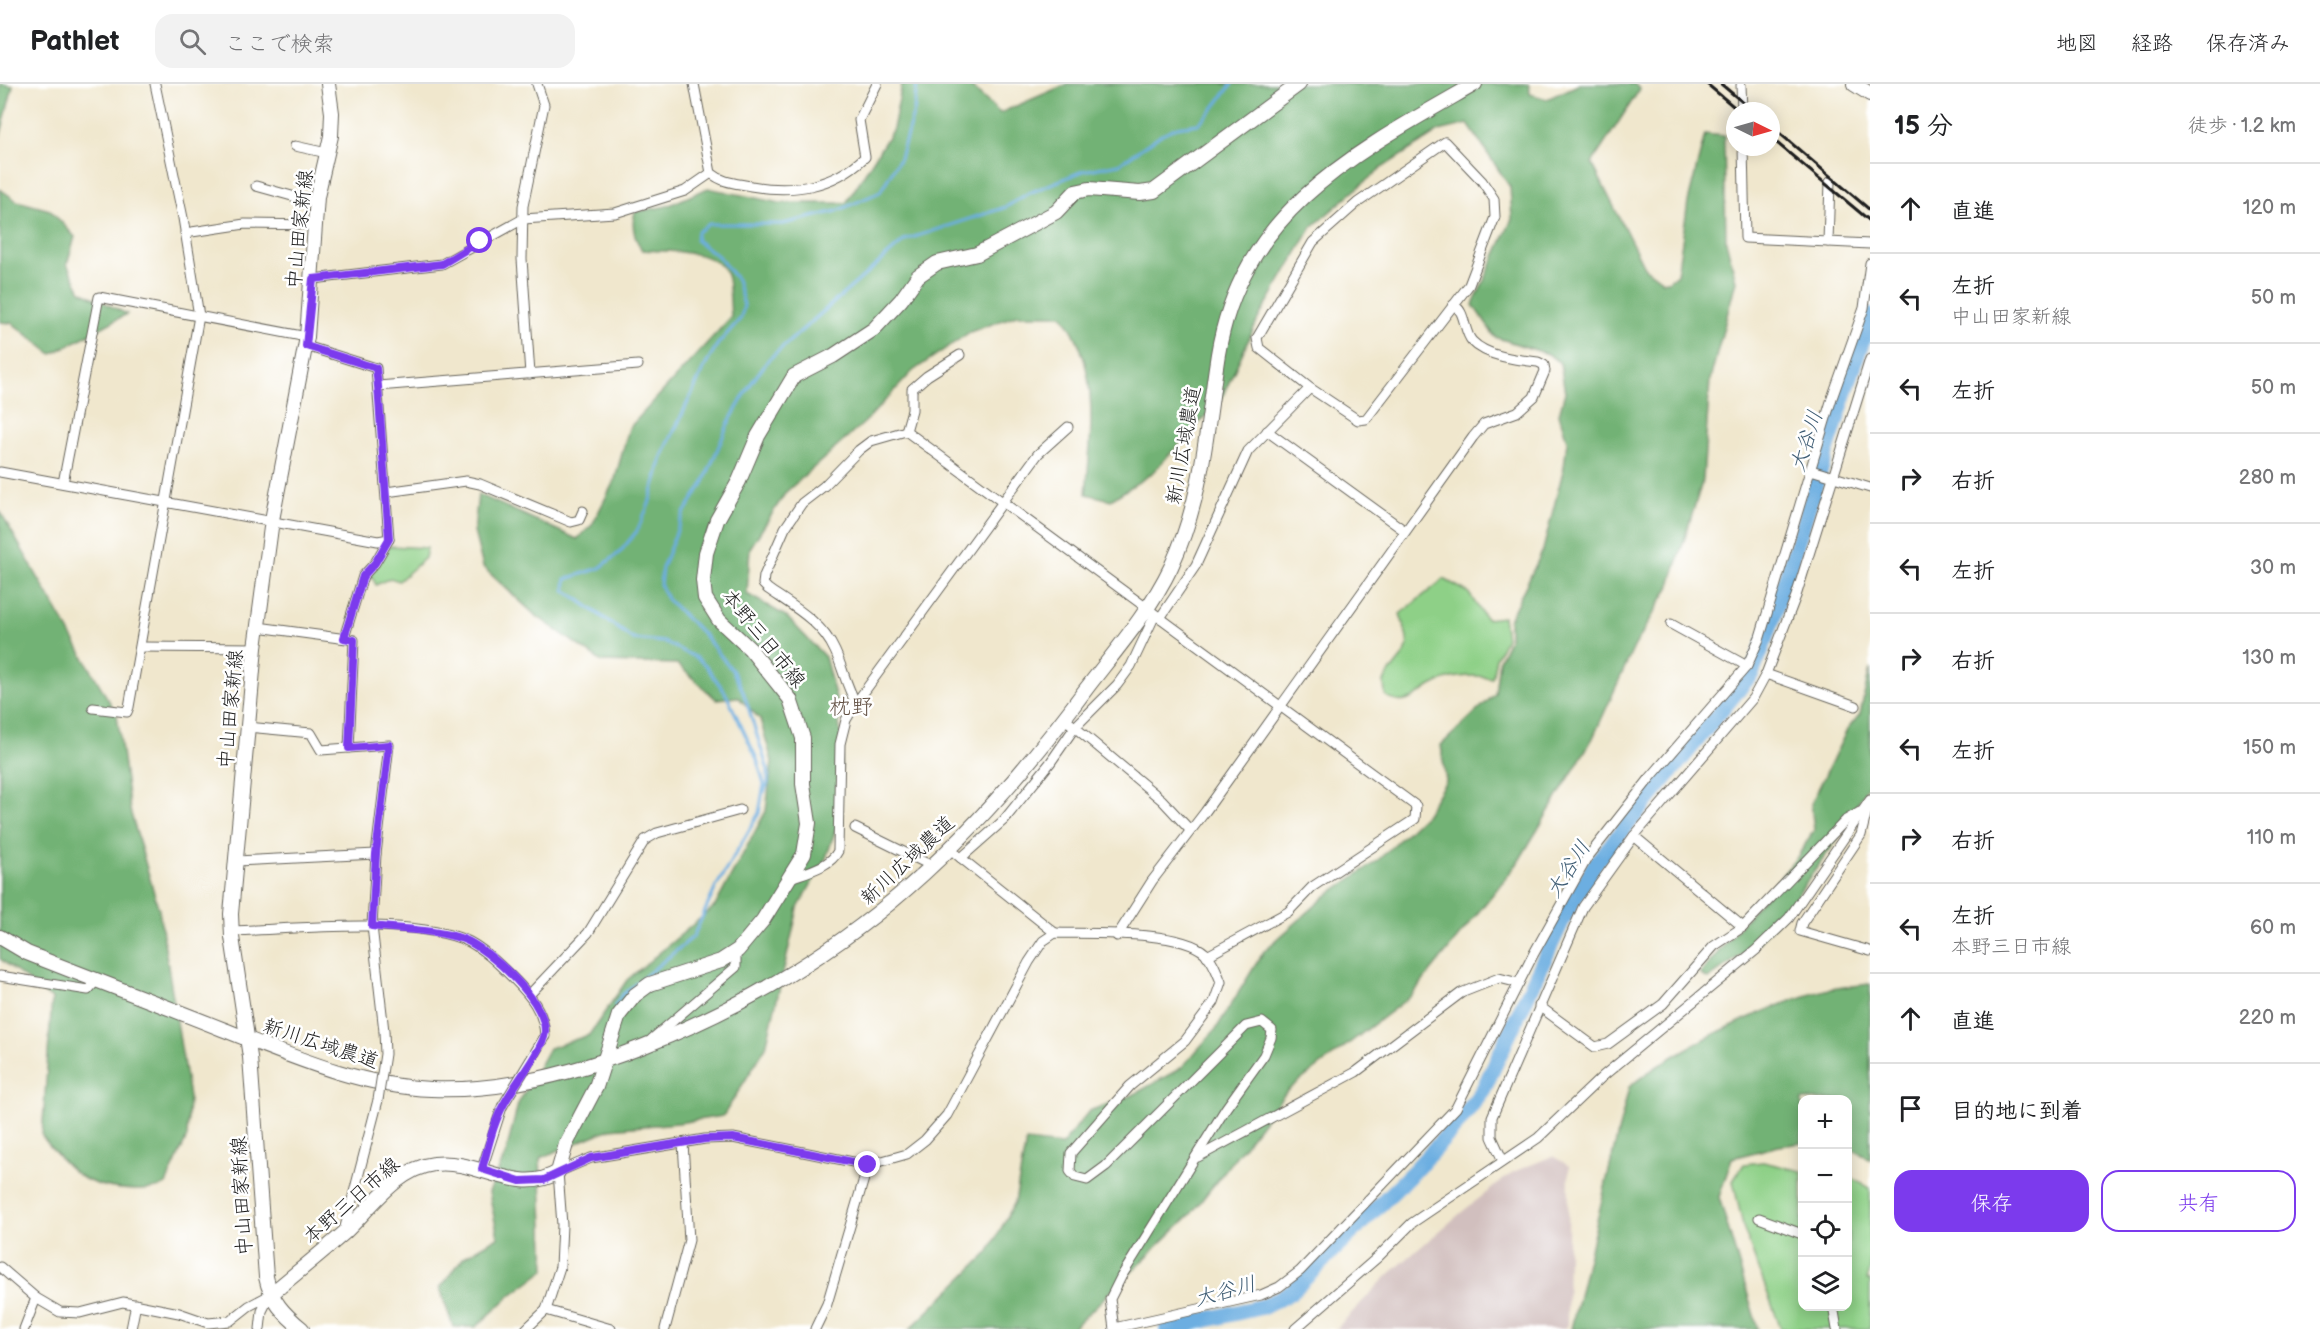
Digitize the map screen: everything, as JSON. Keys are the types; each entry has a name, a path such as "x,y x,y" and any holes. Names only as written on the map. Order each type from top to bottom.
{"main road":[{"name":"中山田家新線","path":"302,1329 285,1315 270,1295 263,1257 262,1198 248,1040 232,931 255,648 272,520 307,341 317,203 332,113 328,84"},
{"name":"本野三日市線","path":"270,1295 344,1233 387,1191 416,1170 432,1164 447,1163 482,1169 520,1181 544,1180 558,1172 566,1144 587,1108 605,1062 609,1039 619,1015 635,995 650,984 721,961 736,952 751,936 804,854 809,824 803,784 803,738 790,699 750,649 719,620 705,598 703,580 705,553 717,520 739,481 758,436 794,376 833,356 874,329 901,300 918,276 937,263 977,254 1056,212 1075,192 1089,189 1140,193 1154,191 1299,84"},
{"name":"新川広域農道","path":"0,937 27,953 96,981 248,1040 349,1076 430,1089 476,1088 543,1077 605,1062 691,1028 789,977 828,952 891,904 932,866 956,854 1013,781 1070,723 1154,614 1194,504 1200,481 1219,347 1248,266 1280,221 1318,182 1379,139 1475,84"},
{"path":"1854,84 1870,94"}],"street":[{"path":"93,708 127,712 141,647 199,316 185,232 155,84"},
{"path":"530,374 522,259 523,206 544,105 537,84"},
{"path":"694,84 711,173 720,181 777,190 815,187 830,181 864,157 859,120 877,84"},
{"path":"1741,85 1742,102"},
{"path":"1445,142 1482,182 1494,199 1495,217 1478,267 1454,305 1366,419 1358,420 1310,387 1259,348 1257,338 1313,242 1357,203 1445,142"},
{"path":"295,146 327,153"},
{"path":"1743,156 1746,238 1870,244"},
{"path":"313,279 442,264 523,219 615,213 685,191 711,173"},
{"path":"1828,242 1830,182"},
{"path":"255,186 317,203"},
{"path":"185,232 245,224 316,225"},
{"path":"1310,387 1248,451 1196,565 1154,614 1131,666 1117,685 1070,723 1026,795 979,844 956,854 1055,933 1185,942 1207,956 1221,982 1214,1002 1185,1041 1130,1086 1071,1153 1070,1171 1075,1177 1087,1180 1106,1166 1246,1026 1262,1022 1272,1030 1264,1055 1226,1108 1197,1157 1160,1211 1110,1299 1114,1329 1261,1295 1279,1287 1300,1271 1456,1107 1519,983 1587,858 1650,778 1747,666 1760,637 1832,398 1864,308 1870,263"},
{"path":"63,483 99,297 199,316 307,341 376,368 389,539 375,563 363,576 344,638"},
{"path":"1117,936 1152,881 1484,424 1517,411 1534,397 1545,371 1544,365 1481,348 1468,334 1462,312 1454,305"},
{"path":"906,431 912,410 912,389 927,376 960,355"},
{"path":"1503,1161 1492,1137 1492,1117 1582,907 1634,836 1753,698 1766,674 1789,617 1870,359"},
{"path":"378,386 638,365"},
{"path":"790,878 825,864 835,857 838,851 840,744 846,720 856,703 1038,454 1068,427"},
{"path":"856,703 846,685 835,651 821,628 768,589 763,584 764,576 784,528 802,503 830,481 859,450 871,441 906,431"},
{"path":"906,431 1001,504 1416,806 1418,810 1415,819 1312,887 1288,912 1207,956"},
{"path":"1267,431 1405,531"},
{"path":"1811,470 1870,488"},
{"path":"0,472 378,541 389,539"},
{"path":"386,492 466,481 480,484 570,522 579,520 583,512"},
{"path":"1671,624 1747,666"},
{"path":"258,627 354,640 349,748"},
{"path":"141,647 255,648"},
{"path":"1766,674 1856,706"},
{"path":"1070,723 1162,800 1190,830"},
{"path":"247,727 311,733 321,750 389,745 376,854 372,926 385,1054 378,1100 344,1233"},
{"path":"1295,1329 1378,1257 1412,1223 1538,1138 1603,1076 1756,950 1789,918 1869,801"},
{"path":"1869,801 1861,835 1802,923 1800,931 1870,951"},
{"path":"530,994 588,933 645,840 657,833 740,810"},
{"path":"1539,1006 1595,1047 1608,1044 1664,1004 1714,946 1743,927 1846,820 1863,811"},
{"path":"855,828 932,866"},
{"path":"1634,836 1743,927"},
{"path":"236,861 376,854"},
{"path":"232,931 372,926 423,931 465,940 501,966 530,994 544,1021 545,1036 502,1107 482,1169"},
{"path":"526,1329 546,1310 560,1267 562,1225 558,1172 591,1158 683,1143 733,1138 868,1165 907,1154 947,1115 1029,962 1043,941 1055,933"},
{"path":"640,1048 736,967 736,952"},
{"path":"0,976 88,990 96,981"},
{"path":"1197,1157 1356,1072 1461,993 1499,978 1519,983"},
{"path":"665,1329 689,1240 683,1143"},
{"path":"815,1329 827,1304 868,1165"},
{"path":"1759,1218 1798,1232"},
{"path":"0,1267 36,1298 60,1312 80,1313 123,1302 179,1312 208,1323 230,1321 270,1295"},
{"path":"260,1329 262,1311 270,1295"},
{"path":"24,1329 36,1298"},
{"path":"131,1329 136,1304"},
{"path":"546,1310 610,1329"},
{"path":"1834,1311 1837,1329"}],"shaded area":[{"path":"1553,1156 1569,1166 1567,1325 1564,1329 1336,1329 1388,1275 1463,1211 1513,1172"}],"green space":[{"path":"0,84 13,86 0,137"},
{"path":"902,84 968,84 1000,113 1067,84 1529,84 1530,94 1547,99 1580,84 1634,84 1640,89 1592,163 1644,267 1663,281 1668,281 1677,274 1688,202 1705,134 1724,136 1726,241 1736,281 1710,380 1703,479 1670,586 1634,647 1593,738 1517,864 1412,995 1287,1091 1191,1214 1072,1329 910,1329 988,1253 1015,1202 1026,1141 1062,1145 1089,1111 1133,1095 1181,1068 1216,1029 1264,951 1326,896 1377,861 1426,814 1446,781 1441,745 1495,694 1499,660 1509,640 1509,620 1543,550 1564,467 1567,441 1559,414 1565,392 1560,363 1548,354 1495,337 1473,305 1512,219 1510,187 1468,124 1439,131 1380,169 1312,227 1259,317 1221,400 1151,474 1111,500 1086,494 1091,424 1088,378 1083,355 1062,315 1017,315 970,332 913,371 865,422 786,492 750,548 747,594 786,616 825,657 836,699 842,745 839,820 826,858 798,908 766,1047 723,1116 678,1123 610,1129 540,1158 545,1270 511,1295 476,1327 453,1327 440,1288 464,1257 498,1237 489,1192 506,1153 518,1104 549,1048 589,1035 627,980 715,906 766,811 772,761 760,719 738,697 716,699 677,664 602,662 535,615 483,567 474,532 478,494 577,539 592,525 615,479 629,428 731,317 728,279 723,269 715,261 704,256 642,250 634,231 635,212 667,206 708,188 780,203 846,203 893,129"},
{"path":"0,189 17,201 50,210 75,237 67,264 81,291 127,314 52,354 12,323 0,322"},
{"path":"0,511 117,715 130,810 159,910 189,1097 187,1137 166,1184 155,1189 118,1189 91,1182 71,1169 42,1136 52,999 0,959"},
{"path":"390,546 427,548 425,558 399,581 390,578 376,585 371,575"},
{"path":"1444,579 1468,592 1486,619 1503,617 1506,638 1496,658 1492,678 1469,676 1453,678 1431,686 1409,700 1391,699 1385,695 1384,681 1403,656 1407,645 1400,614"},
{"path":"1870,669 1870,782 1834,844 1784,913 1759,942 1708,979 1700,974 1798,856 1814,830 1811,804 1847,730 1860,714"},
{"path":"1870,984 1870,1159 1852,1149 1852,1095 1798,1095 1798,1144 1732,1158 1719,1197 1758,1329 1571,1329 1629,1087 1671,1058 1722,1030 1802,997 1841,987"},
{"path":"1763,1162 1798,1170 1798,1311 1852,1311 1852,1178 1870,1188 1870,1271 1867,1280 1870,1281 1870,1329 1781,1329 1744,1230 1733,1181 1744,1164"}],"waterway":[{"path":"615,1006 621,996 693,937 716,887 759,813 764,784 757,759 725,692 706,666 697,658 664,642 633,639 565,590 566,579 600,568 620,552 637,531 649,504 662,457 703,370 717,345 741,318 744,305 737,280 718,256 696,240 697,232 709,224 783,224 837,211 880,192 900,158 914,111 917,84"},
{"path":"764,792 768,783 768,770 743,691 732,670 704,635 667,599 660,584 662,568 684,513 703,484 729,422 752,382 769,359 905,240 1006,207 1027,194 1083,171 1119,164 1162,134 1177,127 1198,124 1232,84"},
{"name":"大谷川","path":"1167,1329 1265,1306 1291,1292 1415,1170 1459,1122 1483,1090 1563,919 1595,864 1752,673 1769,630 1870,316"}],"railway":[{"path":"1707,84 1728,102"},
{"path":"1721,84 1742,102"},
{"path":"1780,134 1870,210"},
{"path":"1780,146 1870,221"}],"district":[{"name":"枕野","path":"851,706"}],"route":[{"path":"480,241 442,264 313,279 306,346 376,368 378,386 389,539 375,563 363,576 344,638 354,640 349,748 389,745 376,854 372,926 423,931 465,940 501,966 530,994 544,1021 545,1036 502,1107 482,1169 520,1181 544,1180 591,1158 705,1139 733,1138 868,1165"}]}
